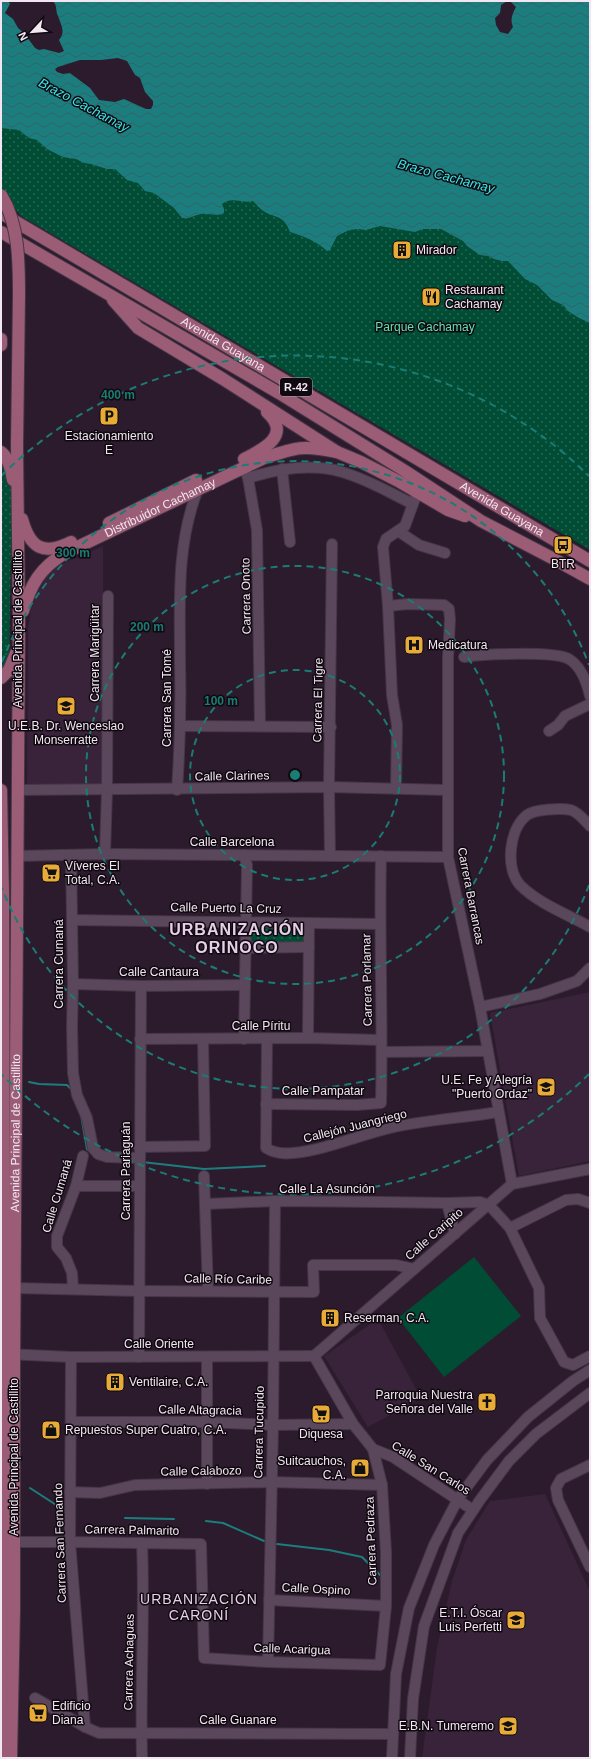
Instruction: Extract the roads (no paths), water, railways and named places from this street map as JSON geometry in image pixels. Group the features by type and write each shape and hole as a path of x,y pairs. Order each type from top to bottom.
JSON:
{"main road":[{"path":"1,195 8,208 14,229 19,272 17,446 18,508"},
{"name":"Avenida Guayana","path":"1,213 590,561"},
{"name":"Avenida Guayana","path":"1,232 279,393 405,471 481,521 554,558 590,579"},
{"name":"Distribuidor Cachamay","path":"110,295 122,312 138,328 223,379 258,403 338,452 400,482 415,499 481,521"},
{"path":"1,339 1,344"},
{"name":"Distribuidor Cachamay","path":"18,508 25,530 30,540 35,545 45,550 56,548 68,543 265,448 272,443 277,433 277,424 270,414 258,403"},
{"name":"Distribuidor Cachamay","path":"19,622 40,571 51,561 198,489 246,473 264,458 291,449 304,447 338,452"},
{"path":"1,452 5,454 9,463 18,508"},
{"name":"Avenida Principal de Castillito","path":"3,1758 1,1619 2,1369 9,1354 14,1288 6,1201 17,856 19,622 18,508"},
{"path":"1,678 9,670 14,659 19,622"},
{"name":"Avenida Principal de Castillito","path":"1,790 2,1025 14,1542 11,1758"}],"street":[{"path":"246,473 289,468 318,469 341,472 415,499 405,526 386,539 383,546 388,606 392,695 397,725 396,790"},
{"path":"282,469 290,542"},
{"name":"Carrera Onoto","path":"246,473 257,530 260,725"},
{"name":"Carrera San Tomé","path":"177,790 181,726 180,573 183,541 189,510 198,489"},
{"path":"398,531 418,545 445,553"},
{"name":"Carrera El Tigre","path":"330,856 329,787 331,727 332,544"},
{"name":"Carrera Marigüitar","path":"105,854 107,790 108,596"},
{"name":"Carrera Barrancas","path":"388,606 408,604 444,605 449,609 447,790 448,857 480,1007 512,1184"},
{"path":"464,657 479,654 523,654 557,656 569,659 581,671 590,696"},
{"path":"549,731 558,725 565,716 590,704"},
{"path":"181,726 260,725 331,727"},
{"name":"Calle Clarines","path":"17,790 177,790 329,787 396,790 447,790"},
{"path":"590,826 572,811 552,808 527,814 515,831 510,852 513,871 519,884 538,900 590,927"},
{"name":"Calle Barcelona","path":"17,856 71,856 105,854 448,857"},
{"name":"Carrera Cumaná","path":"71,856 73,1073 77,1095 87,1118 92,1143 98,1154 107,1157 139,1161"},
{"path":"244,856 246,865 244,1039"},
{"name":"Carrera Porlamar","path":"381,856 379,924 382,1052 381,1103"},
{"name":"Calle Puerto La Cruz","path":"72,920 246,921 379,924"},
{"path":"308,922 308,1038"},
{"path":"246,948 308,947"},
{"path":"480,1007 540,994 577,981 590,968"},
{"name":"Calle Cantaura","path":"73,984 141,986 245,985"},
{"name":"Carrera Pariaguán","path":"139,1358 141,986"},
{"name":"Calle Píritu","path":"140,1039 308,1038 381,1040"},
{"path":"139,1147 205,1146 203,1039"},
{"path":"266,1039 266,1104"},
{"path":"382,1052 488,1051"},
{"name":"Calle Pampatar","path":"266,1104 357,1105 381,1103"},
{"name":"Callejón Juangriego","path":"266,1104 266,1148 272,1152 290,1154 314,1150 347,1139 391,1128 498,1112"},
{"name":"Calle Cumaná","path":"74,1288 72,1273 66,1258 57,1248 57,1236 76,1186 83,1156"},
{"path":"512,1184 590,1169"},
{"path":"204,1176 208,1291"},
{"name":"Calle Caripito","path":"314,1356 490,1205 512,1184"},
{"path":"76,1186 139,1186"},
{"path":"510,1228 566,1200 578,1199 590,1203"},
{"name":"Calle La Asunción","path":"206,1204 275,1201 447,1204 480,1202 490,1205"},
{"name":"Carrera Tucupido","path":"268,1662 273,1425 275,1201"},
{"path":"447,1204 455,1234"},
{"path":"490,1205 510,1228 539,1288 540,1318 564,1362 573,1365 590,1356"},
{"name":"Calle Río Caribe","path":"14,1288 74,1288 139,1291 314,1292 313,1265 396,1265 414,1269"},
{"name":"Calle Oriente","path":"9,1354 139,1358 314,1356"},
{"path":"314,1356 353,1424"},
{"name":"Carrera San Fernando","path":"71,1357 70,1542 85,1727"},
{"path":"207,1357 207,1484"},
{"path":"392,1758 396,1674 409,1608 434,1546 458,1499 487,1460 528,1417 573,1381 590,1370"},
{"path":"410,1758 413,1699 424,1626 458,1533 509,1461 536,1434 590,1394"},
{"name":"Calle Altagracia","path":"71,1422 206,1422 273,1425 353,1424"},
{"name":"Carrera Pedraza","path":"353,1424 373,1449 382,1485 386,1552 386,1606 380,1665"},
{"name":"Calle San Carlos","path":"373,1449 393,1457 473,1510"},
{"path":"590,1465 561,1479 556,1488 558,1500 590,1567"},
{"name":"Calle Calabozo","path":"70,1492 100,1493 135,1485 271,1482 382,1485"},
{"name":"Carrera Palmarito","path":"14,1542 201,1544 204,1658"},
{"name":"Carrera Achaguas","path":"142,1543 144,1589 142,1758"},
{"name":"Calle Ospino","path":"269,1600 386,1606"},
{"name":"Calle Acarigua","path":"204,1658 268,1662 380,1665"},
{"name":"Calle Guanare","path":"35,1698 85,1727 99,1733 392,1734"}],"water":[{"name":"Brazo Cachamay","path":"1,1 8,1 10,4 5,13 13,19 18,28 24,33 35,48 59,53 64,51 59,40 63,31 53,1 507,1 501,5 500,13 495,18 496,25 500,32 508,34 513,27 512,17 516,7 510,1 590,1 590,323 568,311 563,305 552,300 537,285 525,279 508,261 502,261 480,255 467,246 463,241 441,229 423,229 415,232 380,226 366,230 349,230 337,236 330,250 327,251 323,247 305,237 290,232 281,219 266,213 253,201 246,202 233,200 222,204 224,213 215,215 201,214 188,218 182,218 174,208 154,193 145,191 138,183 127,180 115,169 107,169 84,163 76,159 63,157 47,149 37,140 29,138 19,130 1,128","holes":["118,58 127,61 135,75 140,78 145,92 153,101 151,109 146,109 124,99 115,102 99,100 90,88 70,73 63,74 57,72 55,69 80,60"]}],"waterway":[{"path":"29,1082 39,1084 67,1085 72,1090"},
{"path":"81,1115 87,1149 92,1154"},
{"path":"142,1162 204,1169 265,1166"},
{"path":"30,1488 67,1512"},
{"path":"125,1518 174,1519"},
{"path":"206,1521 223,1523 264,1541"},
{"path":"277,1544 329,1550 362,1557 380,1575"}],"place":[{"name":"Mirador","path":"402,250"},
{"name":"Restaurant Cachamay","path":"431,297"},
{"name":"Estacionamiento E","path":"109,416"},
{"name":"BTR","path":"563,545"},
{"name":"Medicatura","path":"414,645"},
{"name":"U.E.B. Dr. Wenceslao Monserratte","path":"66,706"},
{"name":"Víveres El Total, C.A.","path":"51,873"},
{"name":"U.E. Fe y Alegría \"Puerto Ordaz\"","path":"546,1087"},
{"name":"Reserman, C.A.","path":"330,1318"},
{"name":"Ventilaire, C.A.","path":"115,1382"},
{"name":"Parroquia Nuestra Señora del Valle","path":"487,1402"},
{"name":"Diquesa","path":"321,1414"},
{"name":"Repuestos Super Cuatro, C.A.","path":"51,1430"},
{"name":"Suitcauchos, C.A.","path":"360,1468"},
{"name":"E.T.I. Óscar Luis Perfetti","path":"516,1620"},
{"name":"Edificio Diana","path":"38,1713"},
{"name":"E.B.N. Tumeremo","path":"508,1726"}],"district":[{"name":"URBANIZACIÓN ORINOCO","path":"237,938"},
{"name":"URBANIZACIÓN CARONÍ","path":"199,1608"}],"park label":[{"name":"Parque Cachamay","path":"425,327"}]}
